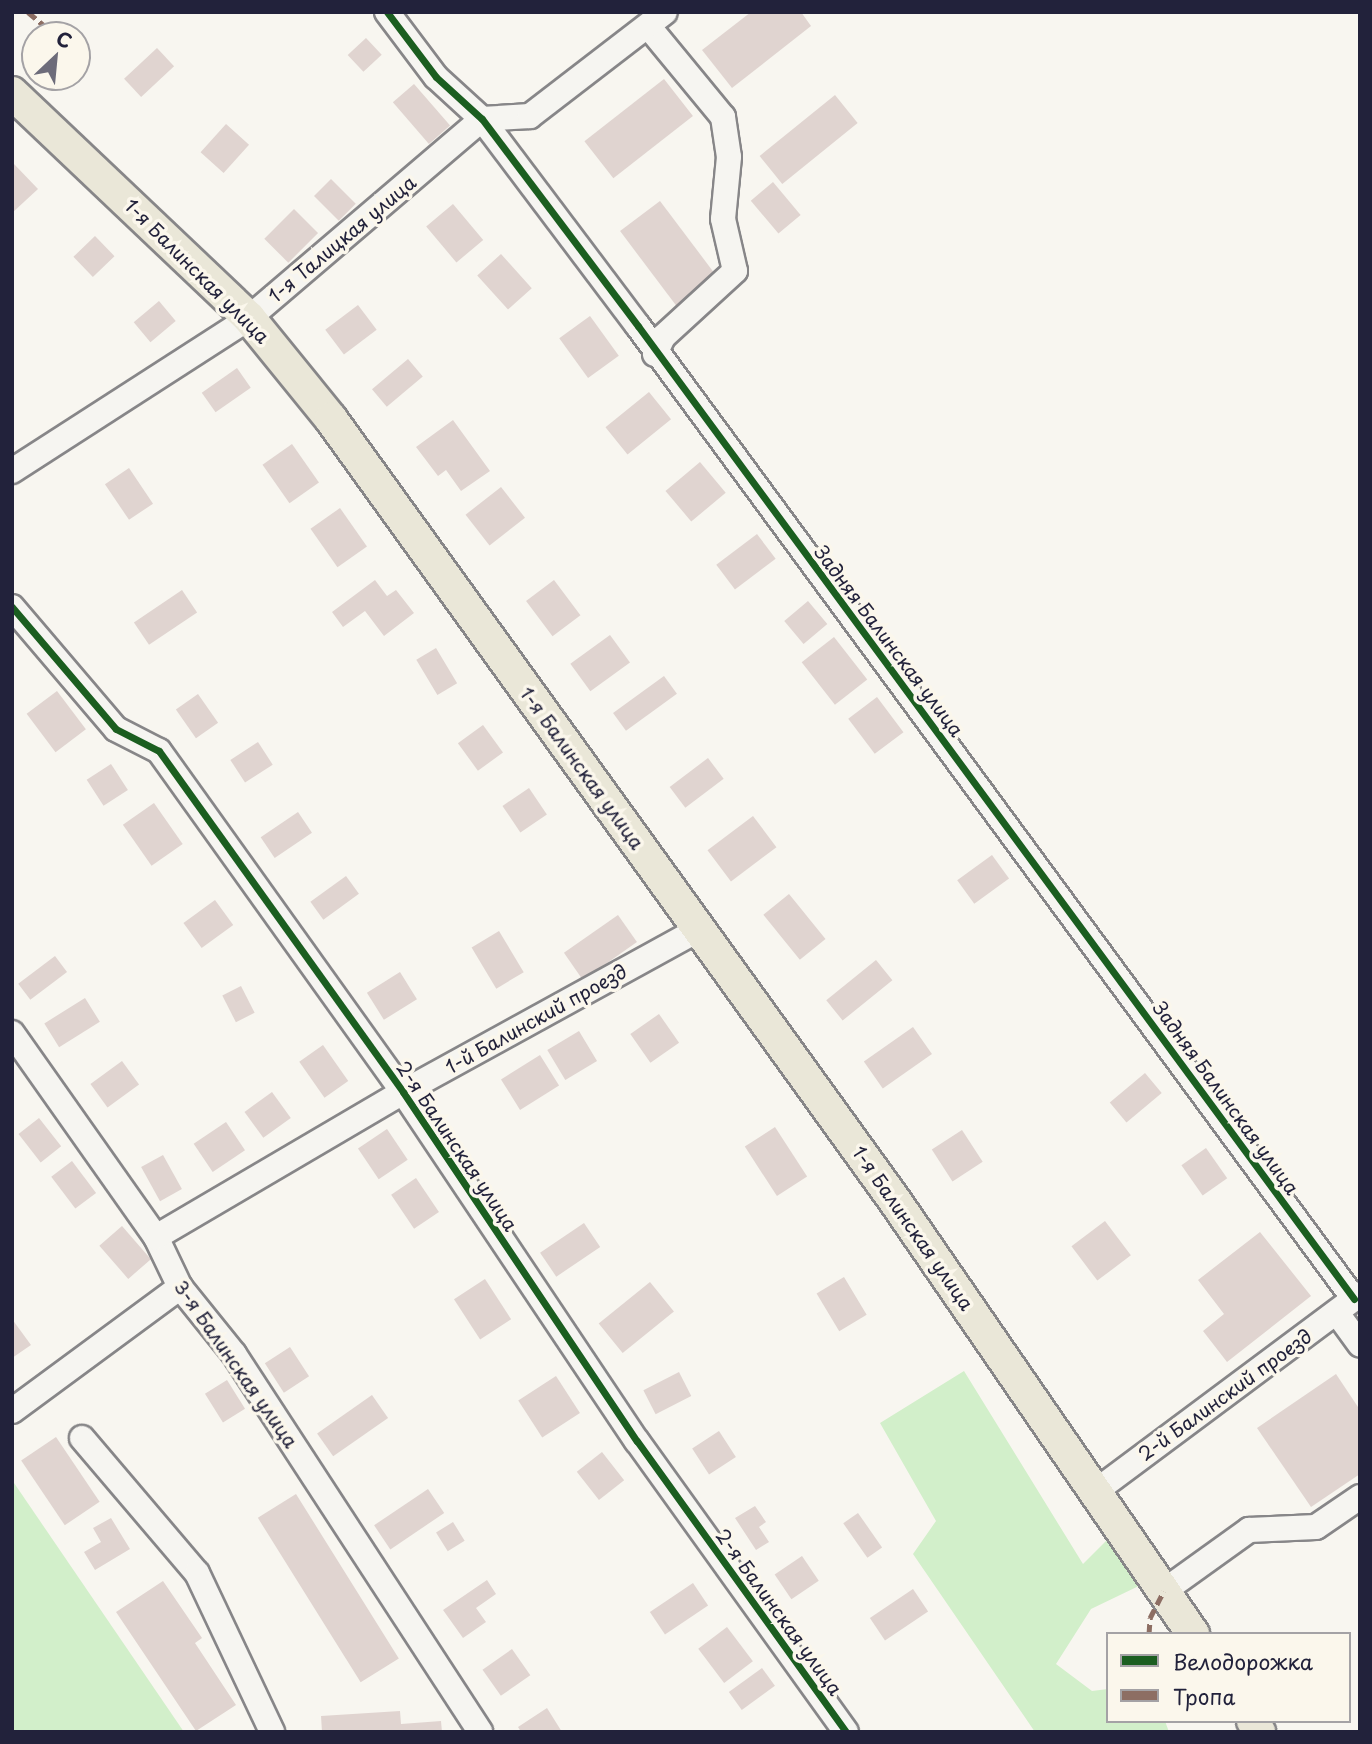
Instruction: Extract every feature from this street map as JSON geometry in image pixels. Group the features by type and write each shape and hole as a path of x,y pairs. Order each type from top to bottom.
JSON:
{"main road":[{"name":"1-я Балинская улица","path":"12,93 249,318 331,419 895,1201 1192,1632"}],"street":[{"name":"Задняя Балинская улица","path":"387,12 436,77 482,119 1350,1302 1360,1345"},
{"path":"482,119 530,116 657,19 723,117 729,157 723,219 735,271 663,337 655,354"},
{"name":"1-я Талицкая улица","path":"12,471 249,318 482,119"},
{"name":"2-я Балинская улица","path":"12,607 116,729 159,751 403,1092 638,1441 846,1732"},
{"name":"1-й Балинский проезд","path":"156,1237 403,1092 699,929"},
{"name":"3-я Балинская улица","path":"12,1033 156,1237 180,1287 234,1354 480,1732"},
{"path":"12,1411 180,1287"},
{"name":"2-й Балинский проезд","path":"1096,1491 1350,1302"},
{"path":"82,1438 197,1573 272,1732"},
{"path":"1164,1591 1249,1530 1316,1527 1360,1497"}],"green space":[{"path":"964,1371 1083,1564 1107,1540 1145,1583 1091,1609 1056,1664 1092,1691 1106,1689 1106,1723 1166,1723 1169,1732 1035,1732 913,1554 936,1521 880,1423"},
{"path":"12,1480 184,1732 12,1732"}],"building":[{"path":"751,12 801,12 811,26 732,88 702,50"},
{"path":"366,38 382,55 363,72 348,55"},
{"path":"157,48 174,66 141,97 124,79"},
{"path":"664,79 693,116 613,178 584,141"},
{"path":"414,84 450,126 429,144 393,102"},
{"path":"835,95 858,123 782,184 760,156"},
{"path":"226,124 249,145 224,173 201,152"},
{"path":"14,164 38,189 12,213 12,166"},
{"path":"331,179 356,204 339,221 314,196"},
{"path":"773,182 801,215 778,234 751,201"},
{"path":"660,201 718,278 678,308 620,231"},
{"path":"453,204 483,240 456,263 426,226"},
{"path":"294,209 318,233 288,263 264,239"},
{"path":"95,236 114,256 93,277 73,257"},
{"path":"501,254 532,288 508,310 477,275"},
{"path":"159,301 176,321 150,342 134,322"},
{"path":"358,305 377,330 344,354 325,330"},
{"path":"590,316 619,356 588,378 559,338"},
{"path":"408,359 423,377 387,407 372,389"},
{"path":"237,368 251,388 216,412 202,393"},
{"path":"649,392 671,419 628,454 605,427"},
{"path":"453,420 490,471 461,491 446,470 438,476 416,447"},
{"path":"292,444 319,483 289,503 263,465"},
{"path":"700,462 726,493 691,522 666,491"},
{"path":"129,468 153,504 129,520 105,484"},
{"path":"501,487 525,518 490,545 466,515"},
{"path":"340,508 367,547 337,567 311,529"},
{"path":"757,534 776,559 735,589 716,565"},
{"path":"375,580 387,596 396,590 414,613 384,636 365,611 343,627 332,612"},
{"path":"554,580 580,615 553,636 526,601"},
{"path":"182,590 197,612 149,645 134,622"},
{"path":"808,601 827,624 804,644 784,621"},
{"path":"610,635 630,663 590,691 570,664"},
{"path":"834,637 867,680 835,705 802,662"},
{"path":"436,648 457,683 437,695 416,660"},
{"path":"664,676 677,694 626,731 613,713"},
{"path":"57,691 86,729 56,752 27,714"},
{"path":"198,694 218,723 196,738 176,709"},
{"path":"877,697 903,732 875,754 848,719"},
{"path":"483,725 503,753 478,771 458,743"},
{"path":"258,742 273,765 245,783 230,760"},
{"path":"708,758 724,779 685,808 670,787"},
{"path":"111,764 128,790 104,806 87,780"},
{"path":"529,788 547,815 520,832 502,806"},
{"path":"154,803 183,844 152,866 123,825"},
{"path":"298,812 312,833 275,858 261,837"},
{"path":"753,816 776,847 731,881 707,850"},
{"path":"992,855 1009,878 974,904 957,880"},
{"path":"346,876 359,894 323,920 310,902"},
{"path":"789,894 826,939 800,960 763,915"},
{"path":"215,900 233,925 202,948 183,923"},
{"path":"618,915 637,942 583,980 564,953"},
{"path":"499,931 524,972 496,989 472,947"},
{"path":"55,956 67,972 30,1000 18,984"},
{"path":"876,960 892,980 843,1020 826,1000"},
{"path":"400,972 417,999 384,1020 367,993"},
{"path":"241,986 255,1013 236,1022 222,996"},
{"path":"85,998 100,1022 59,1047 44,1023"},
{"path":"659,1014 679,1043 650,1063 630,1034"},
{"path":"913,1027 932,1054 883,1088 864,1061"},
{"path":"579,1031 597,1061 565,1080 547,1050"},
{"path":"323,1045 348,1081 324,1098 299,1062"},
{"path":"540,1055 559,1086 520,1110 501,1079"},
{"path":"122,1061 139,1084 107,1107 90,1084"},
{"path":"1145,1073 1162,1093 1126,1122 1110,1103"},
{"path":"272,1092 291,1118 263,1138 244,1112"},
{"path":"39,1118 61,1146 41,1162 19,1134"},
{"path":"226,1122 245,1150 213,1172 194,1144"},
{"path":"775,1127 807,1176 777,1196 745,1147"},
{"path":"387,1129 408,1160 379,1179 358,1149"},
{"path":"962,1130 983,1162 953,1181 932,1150"},
{"path":"1206,1148 1227,1178 1203,1196 1181,1165"},
{"path":"163,1155 182,1189 160,1201 141,1167"},
{"path":"72,1161 96,1193 75,1209 51,1177"},
{"path":"416,1178 439,1212 414,1229 391,1195"},
{"path":"1105,1221 1131,1255 1097,1281 1071,1246"},
{"path":"584,1223 600,1247 556,1277 540,1253"},
{"path":"122,1226 151,1259 128,1279 99,1246"},
{"path":"1260,1232 1311,1296 1227,1362 1203,1331 1224,1314 1198,1280"},
{"path":"844,1277 867,1315 839,1331 817,1293"},
{"path":"485,1279 511,1319 480,1339 454,1299"},
{"path":"650,1282 674,1312 623,1353 599,1324"},
{"path":"12,1319 31,1345 12,1358"},
{"path":"290,1347 309,1376 284,1393 265,1363"},
{"path":"679,1372 691,1396 656,1414 643,1390"},
{"path":"1336,1374 1360,1410 1360,1474 1311,1507 1257,1428"},
{"path":"556,1376 580,1413 542,1437 518,1401"},
{"path":"227,1380 245,1409 223,1423 205,1394"},
{"path":"372,1395 388,1418 333,1456 317,1433"},
{"path":"719,1431 736,1457 709,1474 692,1448"},
{"path":"56,1437 100,1502 65,1525 21,1460"},
{"path":"602,1452 624,1480 599,1500 577,1472"},
{"path":"428,1489 444,1513 390,1549 374,1525"},
{"path":"296,1494 399,1659 361,1682 258,1518"},
{"path":"755,1506 766,1522 759,1527 769,1542 756,1550 735,1518"},
{"path":"858,1513 882,1547 867,1558 843,1523"},
{"path":"111,1518 130,1549 95,1570 84,1552 101,1542 93,1528"},
{"path":"453,1522 465,1541 448,1551 436,1533"},
{"path":"802,1556 819,1581 791,1599 775,1574"},
{"path":"487,1580 496,1594 476,1608 486,1622 463,1638 443,1610"},
{"path":"163,1581 202,1638 195,1643 236,1705 196,1731 116,1612"},
{"path":"693,1583 708,1605 665,1634 650,1612"},
{"path":"913,1589 928,1611 885,1640 870,1618"},
{"path":"727,1627 753,1661 724,1683 698,1649"},
{"path":"512,1649 530,1675 501,1696 483,1670"},
{"path":"762,1668 775,1686 742,1710 729,1692"},
{"path":"547,1708 562,1732 521,1732 518,1727"},
{"path":"400,1711 401,1724 441,1721 442,1732 322,1732 321,1716"}],"marked path":[{"path":"28,12 39,21"},
{"path":"1149,1632 1150,1618 1164,1591"}],"cycle path":[{"path":"387,12 436,77 482,119 638,326 1354,1299"},
{"path":"12,607 116,729 159,751 403,1092 637,1441 846,1732"}]}
